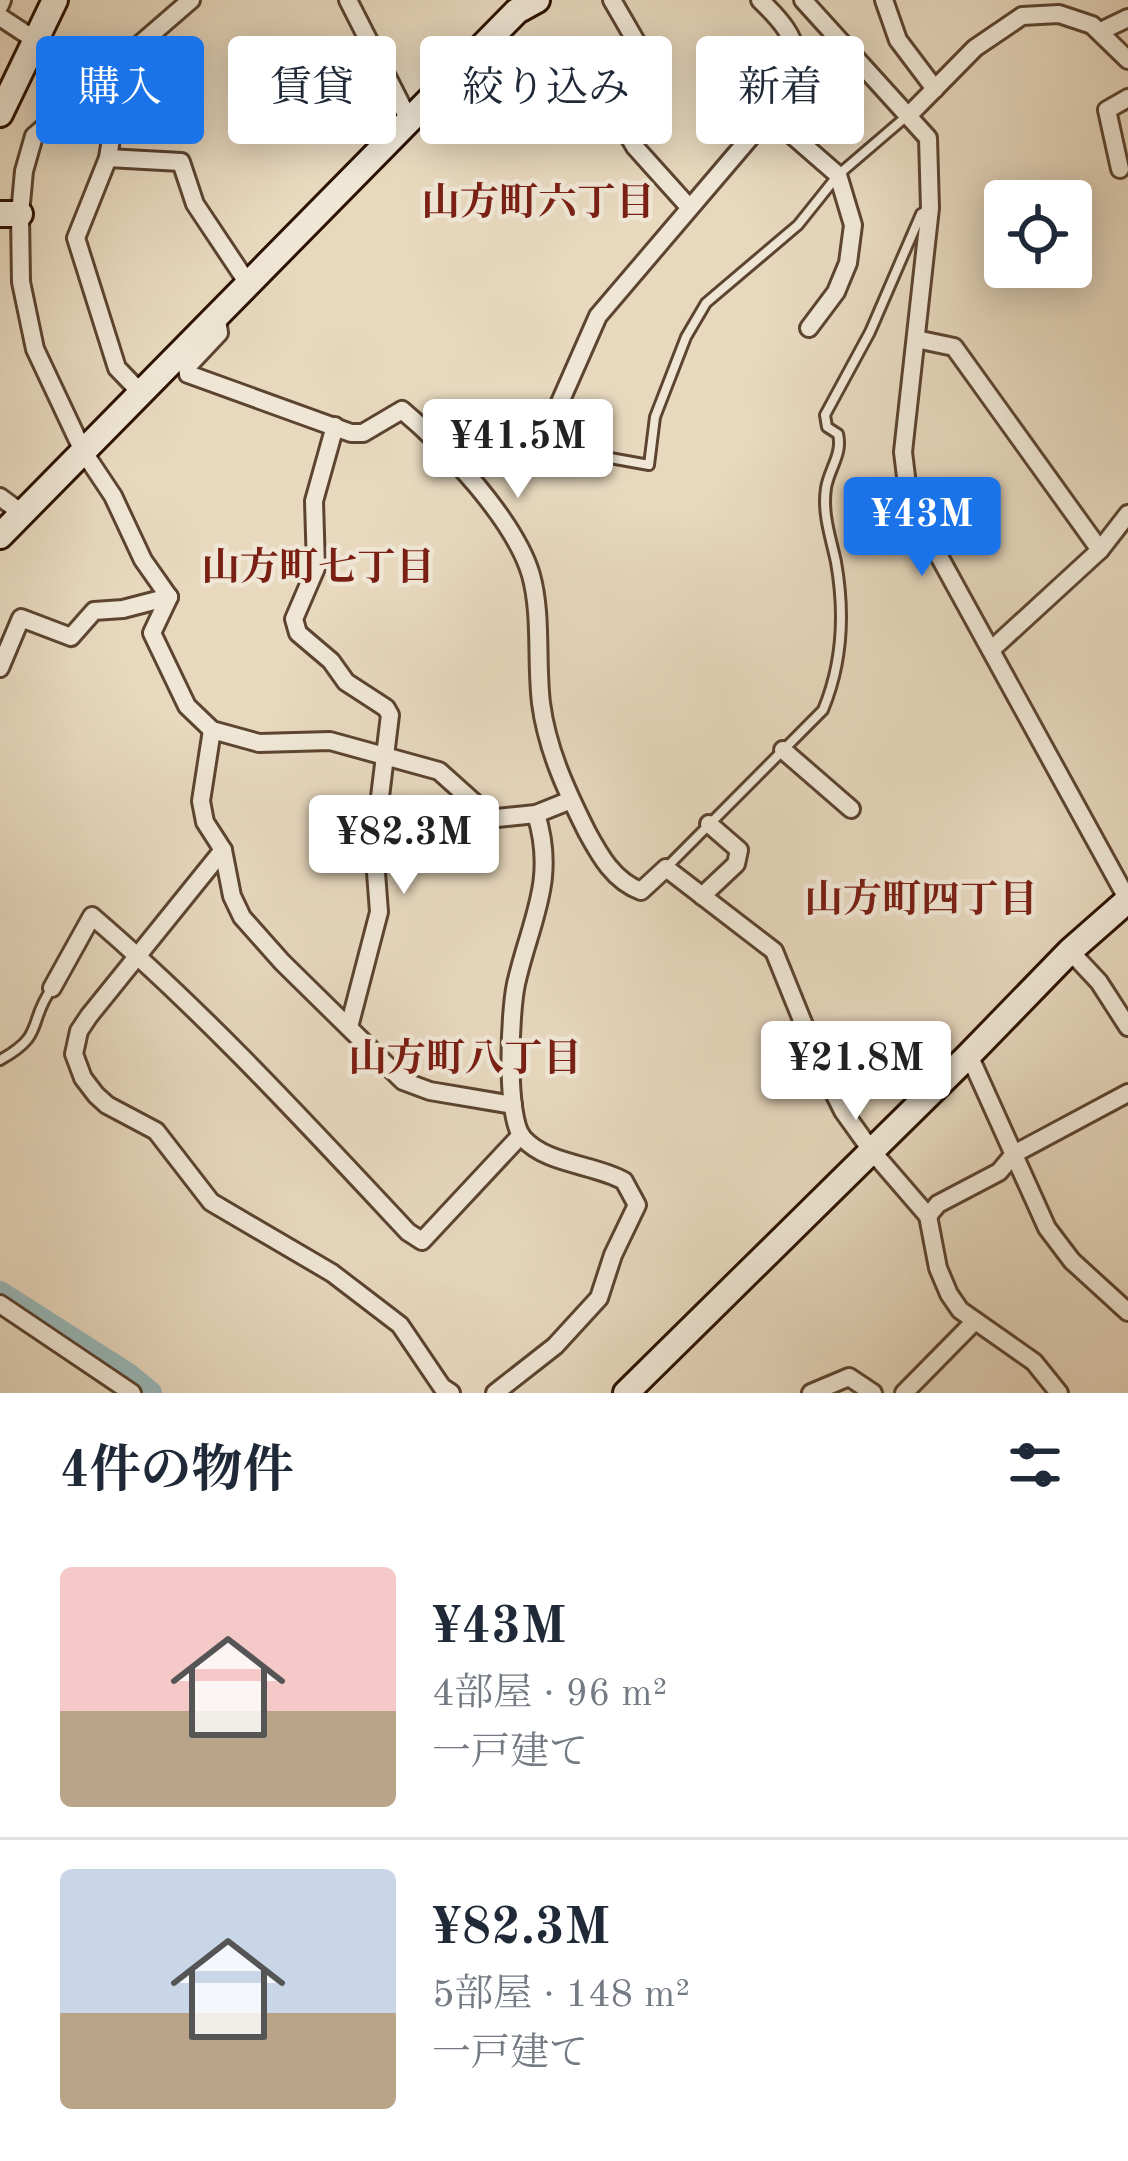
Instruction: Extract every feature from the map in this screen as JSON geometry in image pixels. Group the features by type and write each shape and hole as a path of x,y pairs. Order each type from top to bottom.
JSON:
{"street":[{"path":"0,114 55,0"},
{"path":"147,36 191,0"},
{"path":"349,0 409,121"},
{"path":"612,0 644,57 598,84 635,147 688,206"},
{"path":"760,0 791,36"},
{"path":"884,0 898,40 935,89"},
{"path":"0,536 521,4"},
{"path":"626,1393 1070,950 1128,900 923,527 906,479 903,452 930,208 928,138 806,4 788,27"},
{"path":"910,113 975,48 1022,16 1059,14 1101,31 1128,60"},
{"path":"0,17 35,38"},
{"path":"1101,31 1128,18"},
{"path":"1120,169 1108,110 1128,98"},
{"path":"36,139 29,146 10,214 35,349 83,451 113,496 143,560 169,597"},
{"path":"111,144 76,238 117,368 143,395"},
{"path":"451,453 549,448 557,409 598,316 744,144"},
{"path":"803,144 838,175 853,225 848,262 836,292 808,328"},
{"path":"109,158 181,162 195,204 249,285"},
{"path":"217,319 219,333 187,367 188,374 363,434 402,410 451,453 528,567 543,711 556,763 603,862 641,891 666,868 774,951 820,1067 843,1111 928,1216 944,1281 960,1310 1034,1362 1059,1393"},
{"path":"916,339 954,347 1100,550"},
{"path":"335,426 314,501 316,568 294,619 298,633 331,661 346,682 386,708 389,715 374,846 379,912 349,1027"},
{"path":"0,497 22,514"},
{"path":"991,650 1100,550 1128,514"},
{"path":"0,668 20,618 71,637 94,611 169,597"},
{"path":"169,597 152,633 187,706 212,730 259,743 330,741 439,771 497,818 536,814 571,800"},
{"path":"212,730 201,801 206,822 224,850 238,910 281,962 403,1081 430,1091 513,1105"},
{"path":"783,750 850,809"},
{"path":"496,1393 555,1346 598,1298 637,1205 629,1186 616,1176 548,1154 520,1135 513,1105 515,992 545,870 536,814"},
{"path":"702,896 736,864 739,850 709,824"},
{"path":"224,850 79,1030 74,1054 87,1085 107,1105 155,1131 211,1202 332,1273 400,1325 451,1393"},
{"path":"52,988 92,916 138,955 278,1093 408,1232 422,1240 520,1135"},
{"path":"1070,950 1100,982 1128,1027"},
{"path":"969,1055 1047,1228 1072,1261 1128,1312"},
{"path":"928,1216 938,1204 999,1172 1014,1154 1128,1093"},
{"path":"0,1304 132,1393"},
{"path":"904,1393 975,1321"},
{"path":"811,1393 854,1377 873,1393"}],"lane":[{"path":"549,448 649,465 655,416 686,338 706,303 798,225 838,175 910,113"},
{"path":"666,868 823,710 836,678 841,612 834,554 827,536 826,488 841,445 838,434 826,428 825,415 870,332 920,214 930,208"},
{"path":"0,1060 21,1048 38,1028 39,1006 52,988"}],"waterway":[{"path":"0,1293 150,1393"}],"district":[{"name":"山方町六丁目","path":"538,201"},
{"name":"山方町七丁目","path":"318,566"},
{"name":"山方町四丁目","path":"921,898"},
{"name":"山方町八丁目","path":"465,1057"}]}
